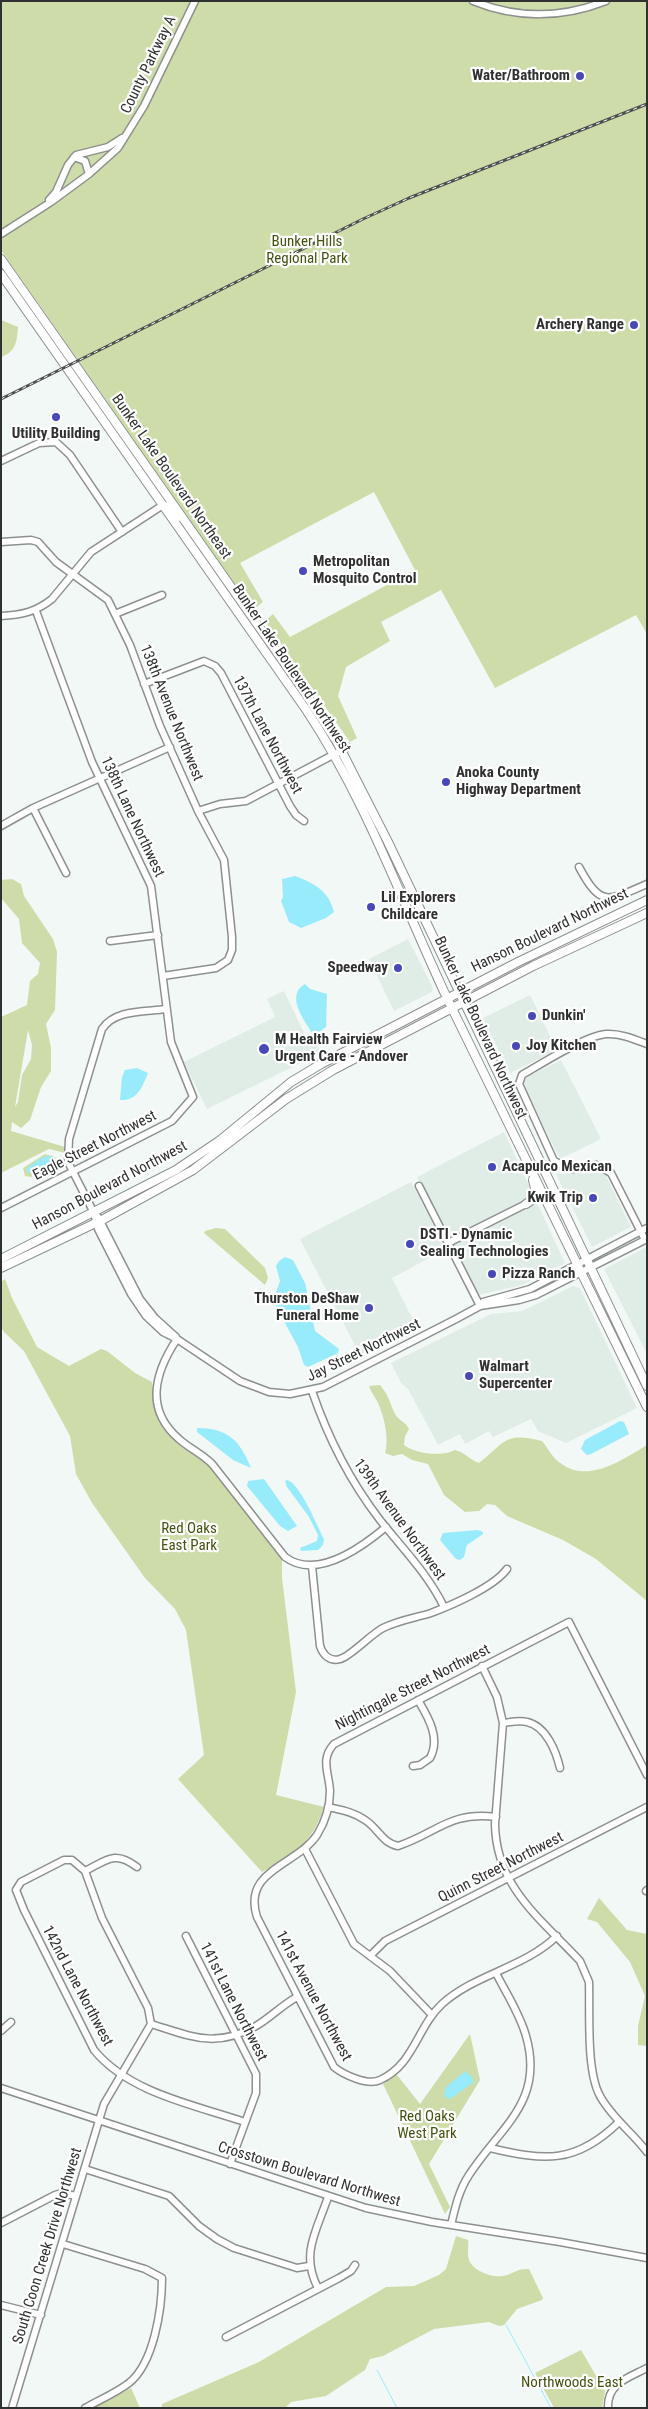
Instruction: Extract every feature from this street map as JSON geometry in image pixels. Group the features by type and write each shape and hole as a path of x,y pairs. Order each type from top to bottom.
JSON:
{"main road":[{"name":"Bunker Lake Boulevard Northeast","path":"1,259 345,749 348,762"},
{"name":"Bunker Lake Boulevard Northwest","path":"1,274 306,711 334,754 422,939 447,998 647,1407"},
{"name":"Bunker Lake Boulevard Northwest","path":"348,762 404,874 464,1004 647,1386"},
{"name":"Hanson Boulevard Northwest","path":"1,1259 94,1213 193,1159 306,1072 579,931 647,900"},
{"name":"Hanson Boulevard Northwest","path":"1,1268 98,1224 193,1170 301,1088 464,1004 533,966 647,913"},
{"path":"521,1148 536,1188 534,1197 526,1204"}],"street":[{"name":"County Parkway A","path":"1,234 89,174 109,157 144,106 195,1"},
{"path":"473,1 500,10 544,15 576,11 606,1"},
{"path":"74,157 83,152 108,147 123,138"},
{"name":"County Parkway A","path":"44,206 56,192 74,157"},
{"path":"74,157 85,161 89,174"},
{"path":"1,461 39,443 56,442 70,455 122,532"},
{"path":"1,616 22,614 36,610 52,600 91,552 162,505 169,506 214,562"},
{"name":"138th Avenue Northwest","path":"1,542 31,540 38,542 56,562 108,600 130,645 144,684 198,812 224,860 232,943 232,950 228,960 216,968 163,976"},
{"path":"115,614 162,596"},
{"name":"138th Lane Northwest","path":"36,610 99,778 151,886 172,1049 193,1097"},
{"name":"137th Lane Northwest","path":"144,684 204,661 221,673 278,784 296,815 304,820"},
{"path":"1,826 33,808 170,747"},
{"path":"198,812 220,804 246,801 345,749"},
{"path":"33,808 66,873"},
{"path":"579,866 594,893 604,898 622,896 647,884"},
{"path":"110,941 158,935"},
{"path":"94,1213 73,1171 67,1153 69,1139 98,1042 106,1023 117,1016 166,1009"},
{"path":"646,1240 612,1173 606,1168 597,1165 572,1169 554,1161 519,1084 522,1075 545,1061 605,1034 618,1035 647,1044"},
{"name":"Eagle Street Northwest","path":"1,1208 172,1121 193,1097"},
{"path":"419,1186 480,1306"},
{"path":"448,1243 526,1204"},
{"name":"Jay Street Northwest","path":"94,1213 98,1224 140,1299 155,1318 177,1339 232,1376 258,1389 290,1394 312,1391 480,1306 528,1298 646,1240"},
{"name":"Jay Street Northwest","path":"480,1306 483,1302 530,1289 647,1228"},
{"path":"177,1339 164,1359 157,1376 156,1396 162,1418 176,1437 208,1460 280,1553 290,1561 300,1565 312,1566 323,1564 364,1543 386,1527"},
{"name":"139th Avenue Northwest","path":"312,1391 344,1468 386,1527 423,1573 444,1607"},
{"path":"312,1566 320,1646 329,1658 334,1660 344,1658 371,1635 392,1623 444,1607 497,1580 507,1569"},
{"name":"Nightingale Street Northwest","path":"254,1903 258,1885 266,1875 305,1849 321,1828 328,1807 330,1789 326,1764 329,1749 339,1740 569,1622 647,1775"},
{"path":"482,1666 497,1697 503,1723 495,1840 500,1862 514,1891 580,1961 586,1971 589,1982 594,2079 600,2095 619,2122 637,2138 647,2152"},
{"path":"413,1766 420,1765 430,1758 434,1744 433,1730 418,1700"},
{"path":"503,1723 528,1722 540,1728 550,1742 560,1768"},
{"name":"Quinn Street Northwest","path":"370,1956 385,1941 647,1806"},
{"path":"328,1807 354,1814 367,1821 387,1843 398,1846 461,1817 476,1814 496,1816"},
{"path":"305,1849 354,1944 390,1971 431,2014 450,1996 531,1956 556,1936"},
{"path":"137,1867 128,1860 112,1857 85,1871 102,1918 148,2008 151,2024 200,2040 214,2040 256,2026 297,1997"},
{"name":"142nd Lane Northwest","path":"85,1871 72,1860 64,1860 21,1882 16,1890 20,1903 94,2050 105,2062 153,2092 245,2122"},
{"name":"141st Avenue Northwest","path":"254,1903 257,1917 297,1997 334,2067 341,2073 369,2082 380,2080 395,2072 414,2048 431,2014"},
{"name":"141st Lane Northwest","path":"186,1936 256,2074 256,2092 230,2164"},
{"path":"451,2225 461,2188 469,2174 515,2117 528,2082 530,2054 522,2027 496,1973"},
{"path":"1,2031 12,2022"},
{"name":"South Coon Creek Drive Northwest","path":"12,2408 106,2100 151,2024"},
{"name":"Crosstown Boulevard Northwest","path":"2,2091 99,2120 328,2196 399,2216 647,2258"},
{"path":"490,2148 543,2158 560,2157 591,2145 619,2122"},
{"path":"85,2169 169,2196 199,2226 234,2248 297,2268 309,2266"},
{"path":"1,2223 55,2195 62,2193 76,2196"},
{"path":"318,2288 309,2266 311,2244 328,2196"},
{"path":"63,2244 145,2269 162,2278 158,2316 147,2361 129,2384 85,2408"},
{"path":"226,2337 351,2271 355,2265"},
{"path":"1,2305 41,2315"},
{"path":"608,2408 610,2392 618,2383 647,2368"}],"shaded area":[{"path":"408,939 433,988 432,992 394,1011 369,959"},
{"name":"M Health Fairview Urgent Care - Andover","path":"284,991 310,1045 316,1043 321,1053 207,1109 184,1062 275,1017 267,999"},
{"path":"530,995 557,1050 510,1073 483,1018"},
{"path":"561,1060 601,1139 560,1159 525,1089 524,1082 527,1077"},
{"path":"504,1132 565,1263 522,1285 478,1295 417,1177"},
{"path":"600,1172 606,1176 631,1227 592,1247 556,1174"},
{"path":"411,1182 446,1249 392,1278 416,1326 360,1355 300,1239"},
{"path":"647,1247 647,1354 604,1269"},
{"path":"573,1286 580,1288 637,1408 566,1443 538,1431 531,1419 493,1437 489,1431 465,1444 460,1434 438,1445 408,1389 401,1383 391,1363 491,1314 522,1311"}],"green space":[{"name":"Bunker Hills Regional Park","path":"1,1 647,1 647,634 636,615 495,688 441,590 381,622 390,641 346,667 338,696 357,738 350,742 265,621 273,614 290,637 415,570 374,492 240,563 263,602 253,610 1,250"},
{"path":"1,320 18,327 13,349 1,357"},
{"path":"12,879 21,884 24,896 53,939 57,952 55,1010 46,1024 51,1048 51,1071 41,1087 30,1120 21,1128 12,1122 11,1131 65,1147 65,1153 49,1149 1,1173 1,1017 27,1005 30,981 38,974 40,963 22,943 19,919 1,898 1,880","holes":["28,1030 32,1045 31,1059 22,1075 18,1102 15,1107"]},
{"path":"45,1154 55,1157 57,1164 31,1177 25,1176 23,1168"},
{"path":"216,1228 225,1229 265,1268 268,1278 265,1285 204,1233"},
{"name":"Red Oaks East Park","path":"5,1279 12,1298 37,1347 69,1366 101,1349 107,1351 135,1373 152,1382 155,1409 166,1430 181,1445 209,1464 282,1559 282,1578 296,1692 276,1795 324,1807 308,1839 293,1853 262,1872 178,1779 204,1755 186,1630 175,1609 145,1578 92,1503 76,1474 70,1436 24,1351 1,1327 1,1282"},
{"path":"380,1385 388,1396 395,1414 409,1429 405,1436 404,1445 415,1451 436,1454 455,1450 479,1463 507,1440 530,1438 542,1441 559,1462 570,1468 581,1471 593,1471 616,1463 647,1445 647,1601 596,1559 563,1540 507,1516 495,1505 487,1504 479,1511 465,1512 444,1495 428,1464 412,1460 402,1454 393,1456 385,1453 386,1430 379,1405 369,1386"},
{"path":"599,1898 627,1930 647,1934 647,2046 638,2045 638,2026 645,1996 630,1962 597,1922 587,1919"},
{"name":"Red Oaks West Park","path":"470,2034 480,2080 429,2164 450,2207 445,2214 383,2084 397,2075 420,2104"},
{"path":"456,2236 468,2240 469,2260 474,2267 483,2273 503,2276 522,2269 529,2269 543,2298 542,2300 517,2309 504,2325 499,2326 489,2322 434,2329 383,2356 370,2359 365,2370 326,2396 291,2402 285,2408 162,2408 162,2404 259,2362 386,2287 414,2286 439,2275 446,2269"},
{"name":"Northwoods East","path":"581,2350 605,2391 602,2408 554,2408 535,2373"},
{"path":"131,2388 140,2408 93,2408"}],"water":[{"path":"295,876 320,889 328,898 334,912 326,918 301,928 289,922 281,901 283,897 282,879"},
{"path":"305,984 310,989 327,994 326,1027 316,1034 312,1033 296,1001 299,989"},
{"path":"137,1068 148,1073 141,1088 135,1096 126,1100 120,1100 122,1077 125,1070"},
{"path":"43,1157 53,1157 53,1161 29,1173 26,1171 28,1167"},
{"path":"285,1257 293,1260 305,1283 315,1331 339,1349 338,1353 308,1367 304,1365 298,1347 273,1301 280,1281 276,1266"},
{"path":"620,1421 624,1422 629,1434 591,1454 587,1455 581,1449 585,1440"},
{"path":"197,1428 217,1430 231,1438 242,1450 251,1468 233,1460 197,1432"},
{"path":"264,1479 297,1526 288,1531 280,1526 247,1486 248,1481"},
{"path":"287,1480 292,1483 303,1497 324,1539 323,1545 318,1550 301,1551 300,1548 317,1541 318,1535 309,1517 287,1487 285,1481"},
{"path":"478,1530 483,1532 483,1534 467,1545 464,1557 460,1560 456,1559 440,1540 443,1533"},
{"path":"465,2071 472,2077 474,2082 450,2099 444,2096 445,2088"}],"waterway":[{"path":"506,2325 551,2408"},
{"path":"377,2370 397,2408"}],"railway":[{"path":"1,399 363,219 409,198 647,104"}],"place":[{"name":"Water/Bathroom","path":"580,76"},
{"name":"Archery Range","path":"634,325"},
{"name":"Utility Building","path":"56,417"},
{"name":"Metropolitan Mosquito Control","path":"303,571"},
{"name":"Anoka County Highway Department","path":"446,782"},
{"name":"Lil Explorers Childcare","path":"371,907"},
{"name":"Speedway","path":"398,968"},
{"name":"Dunkin'","path":"532,1016"},
{"name":"Joy Kitchen","path":"516,1046"},
{"name":"M Health Fairview Urgent Care - Andover","path":"264,1049"},
{"name":"Acapulco Mexican","path":"492,1167"},
{"name":"Kwik Trip","path":"593,1198"},
{"name":"DSTI - Dynamic Sealing Technologies","path":"410,1244"},
{"name":"Pizza Ranch","path":"492,1274"},
{"name":"Thurston DeShaw Funeral Home","path":"369,1308"},
{"name":"Walmart Supercenter","path":"469,1376"}]}
